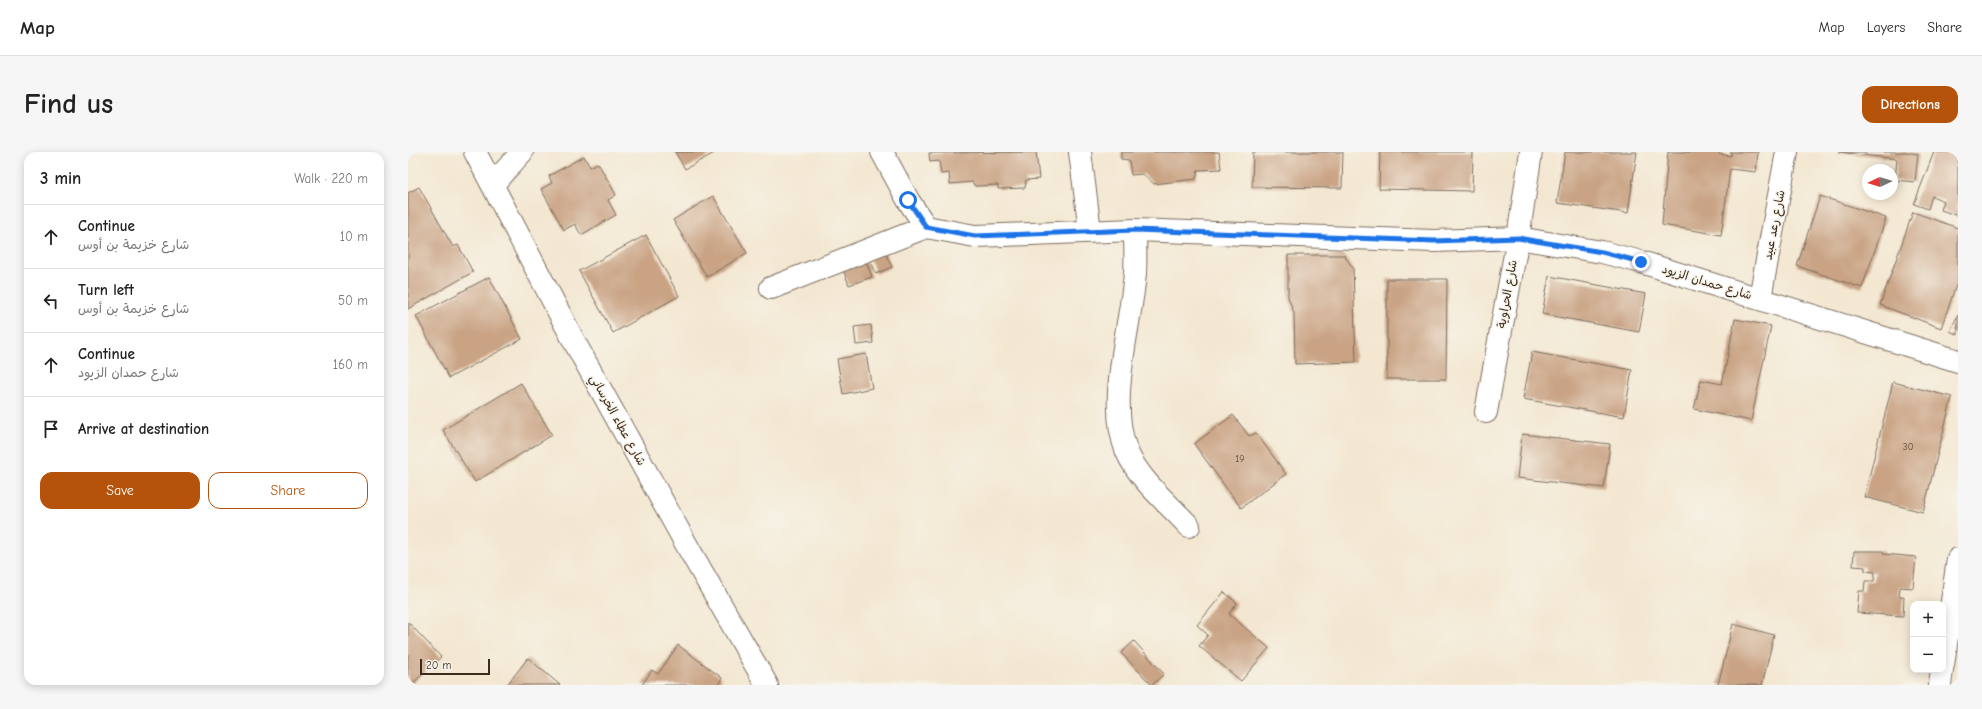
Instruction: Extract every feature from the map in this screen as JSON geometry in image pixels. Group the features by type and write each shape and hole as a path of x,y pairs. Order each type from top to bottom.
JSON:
{"street":[{"name":"شارع عطاء الخرساني","path":"475,152 575,343 690,551 767,685"},
{"path":"493,184 522,152"},
{"path":"771,288 926,227 908,200 882,152"},
{"path":"1080,152 1090,231"},
{"name":"شارع الحراوية","path":"1486,412 1518,238 1531,152"},
{"name":"شارع رعد عبيد","path":"1760,298 1788,152"},
{"name":"شارع حمدان الزيود","path":"926,227 975,236 1135,230 1434,241 1518,238 1602,252 1760,298 1958,361"},
{"path":"1135,230 1135,273 1118,401 1119,428 1128,452 1141,475 1189,526"},
{"path":"1946,644 1958,559"},
{"path":"1940,685 1942,673"}],"building":[{"path":"675,152 716,152 685,169"},
{"path":"1036,152 1039,179 1026,180 1025,188 998,189 998,185 975,186 972,182 950,184 949,173 941,174 939,161 930,162 929,153"},
{"path":"1121,152 1219,152 1221,169 1198,170 1196,179 1154,184 1143,174 1131,175 1129,160 1121,159"},
{"path":"1253,152 1343,152 1342,188 1252,187"},
{"path":"1380,152 1473,152 1472,191 1379,189"},
{"path":"1565,152 1637,152 1628,213 1557,203"},
{"path":"1668,152 1719,152 1719,154 1731,156 1731,152 1758,152 1756,172 1730,169 1721,235 1662,225"},
{"path":"1838,152 1906,152 1918,154 1915,182 1898,180 1897,159"},
{"path":"1934,152 1958,152 1958,216 1941,210 1944,201 1932,196 1928,209 1914,204"},
{"path":"584,156 590,167 598,163 616,195 608,200 616,215 581,235 575,224 564,230 541,189 552,183 549,176"},
{"path":"419,187 453,247 458,245 473,272 408,309 408,193"},
{"path":"713,196 747,253 707,277 673,220"},
{"path":"1820,196 1886,218 1862,288 1797,266"},
{"path":"1913,212 1958,228 1958,280 1941,328 1880,305"},
{"path":"646,235 679,296 613,333 579,271"},
{"path":"885,252 892,267 876,274 870,259"},
{"path":"1288,255 1344,255 1353,268 1356,362 1295,364 1294,313 1288,297"},
{"path":"866,261 872,277 849,285 843,269"},
{"path":"1549,276 1646,294 1639,332 1542,314"},
{"path":"489,277 522,339 449,378 416,316"},
{"path":"1387,279 1447,279 1446,379 1387,379"},
{"path":"1958,315 1958,335 1950,331"},
{"path":"1735,319 1771,326 1751,421 1694,409 1701,380 1722,384"},
{"path":"871,325 873,343 856,345 854,327"},
{"path":"1532,352 1632,370 1624,417 1523,399"},
{"path":"866,354 872,388 843,394 837,359"},
{"path":"1893,382 1952,397 1923,512 1864,497"},
{"path":"521,383 552,435 475,482 443,430"},
{"path":"1233,415 1249,436 1256,433 1286,474 1241,508 1194,444"},
{"path":"1522,434 1610,444 1604,488 1517,478"},
{"path":"1854,551 1883,551 1884,554 1916,557 1913,588 1900,587 1899,597 1904,597 1903,616 1857,613 1859,591 1864,591 1865,581 1874,581 1875,572 1865,571 1865,567 1853,566"},
{"path":"1224,592 1237,603 1229,614 1269,648 1241,681 1199,646 1208,635 1197,625"},
{"path":"408,622 441,657 411,685 408,685"},
{"path":"1733,624 1774,635 1762,685 1718,685"},
{"path":"1134,641 1164,674 1152,685 1121,653"},
{"path":"678,645 722,678 718,685 642,685 652,670 658,674"},
{"path":"528,658 560,685 507,685"}],"route":[{"path":"908,200 926,227 975,236 1135,230 1434,241 1518,238 1551,242 1602,252 1641,262"}]}
